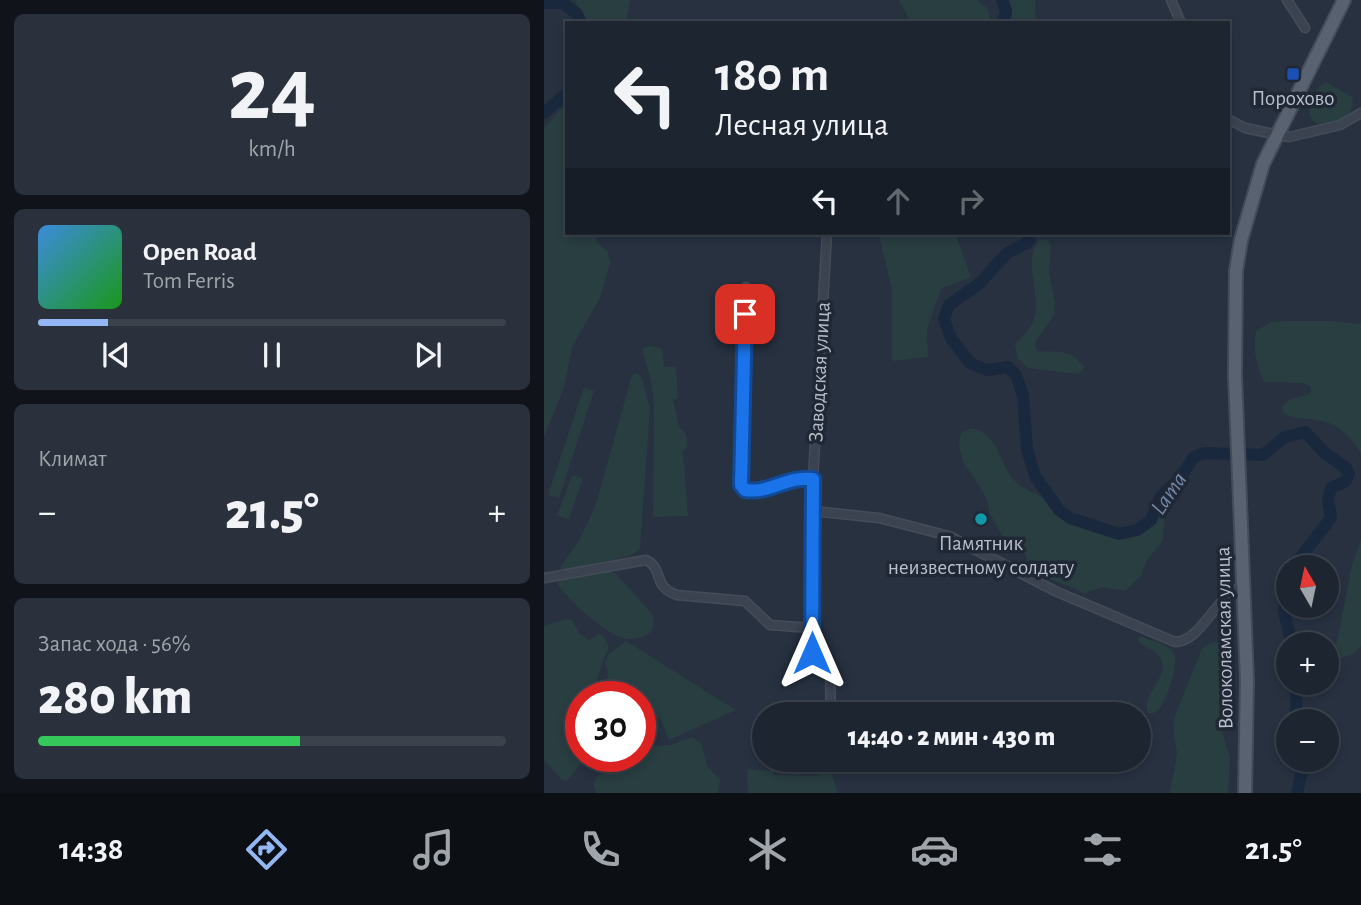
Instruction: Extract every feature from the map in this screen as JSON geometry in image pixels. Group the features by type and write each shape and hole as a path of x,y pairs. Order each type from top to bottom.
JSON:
{"main road":[{"name":"Волоколамская улица","path":"1245,793 1248,680 1238,483 1234,315 1236,271 1256,184 1275,136 1344,0"}],"street":[{"path":"1171,0 1180,21"},
{"path":"1287,0 1305,28"},
{"path":"1230,120 1245,128 1289,137 1340,125 1361,113"},
{"name":"Заводская улица","path":"827,235 813,479 812,653 830,674 831,702"},
{"path":"746,288 741,485 745,490 753,491 798,477 813,479"},
{"path":"813,510 879,518 949,536 1055,591 1175,642 1190,639 1225,597 1244,586"},
{"path":"544,578 646,560 655,566 660,583 666,591 677,595 745,601 770,625 812,628"}],"green space":[{"path":"576,0 630,0 626,21 586,21"},
{"path":"899,0 976,0 988,9 991,21 910,21"},
{"path":"1009,0 1035,0 1036,21 1011,21 1012,8"},
{"path":"1326,82 1352,97 1352,106 1348,114 1340,120 1322,125 1314,122 1310,115 1310,103 1316,91"},
{"path":"565,105 565,235 595,235 597,242 608,252 610,263 600,298 573,345 563,390 544,437 544,128"},
{"path":"956,235 971,277 941,289 927,329 928,357 892,361 892,288 879,236"},
{"path":"1040,239 1049,241 1051,246 1049,273 1055,302 1054,315 1035,343 1037,351 1062,352 1073,356 1084,367 1079,374 1028,368 1017,357 1015,345 1033,322 1036,312 1032,258"},
{"path":"1271,322 1361,324 1361,453 1346,433 1334,425 1283,413 1282,407 1288,400 1310,394 1311,387 1303,383 1264,382 1256,357 1256,331"},
{"path":"642,348 662,348 664,367 676,366 678,399 673,400 679,427 686,434 687,448 683,450 688,516 653,517 654,405 651,380"},
{"path":"632,375 641,375 650,408 640,549 630,556 562,571 561,566 580,539 596,504"},
{"path":"584,387 594,391 559,498 548,495"},
{"path":"971,428 981,432 994,443 1017,483 1045,499 1058,516 1066,521 1115,537 1126,537 1146,531 1154,523 1159,511 1163,511 1163,540 1146,562 1141,576 1125,591 1103,587 1084,593 1036,573 1028,564 1025,554 1002,535 989,512 983,492 963,462 959,443 961,433"},
{"path":"572,475 583,478 569,519 557,516"},
{"path":"1361,540 1361,646 1353,654 1340,658 1339,632 1352,565"},
{"path":"608,571 615,573 653,615 651,632 631,639 612,633 580,609 563,591 557,580"},
{"path":"572,620 580,634 589,640 603,635 609,647 598,681 565,681 565,772 574,772 568,780 562,780 544,760 544,626"},
{"path":"1143,637 1159,643 1173,652 1175,657 1168,691 1161,706 1153,713 1148,700 1161,674 1162,661 1137,639"},
{"path":"626,641 736,710 669,740 660,718 656,718 656,681 606,681 608,672 605,663 608,655"},
{"path":"1215,642 1221,644 1222,652 1219,722 1230,757 1228,793 1170,793 1177,754 1173,724 1176,713 1202,649"},
{"path":"692,737 701,743 708,767 720,780 718,793 597,793 595,781 605,772 656,772 656,746 672,745"},
{"path":"747,769 752,769 752,772 773,772 773,775 817,776 831,772 838,793 748,793"}],"waterway":[{"name":"Lama","path":"544,3 563,3 564,0"},
{"name":"Lama","path":"1002,0 1006,11 1004,21"},
{"path":"563,3 577,14 580,21"},
{"path":"544,113 565,95"},
{"name":"Lama","path":"1031,235 1027,243 1007,253 980,283 949,305 944,319 951,338 970,363 987,370 1008,367 1016,375 1023,395 1027,449 1035,476 1059,510 1070,518 1119,534 1137,530 1151,520 1161,496 1180,478 1194,457 1204,453 1263,455 1285,437 1305,432 1325,453 1346,468 1349,474 1346,481 1331,488 1328,499 1331,517 1302,555"},
{"name":"Lama","path":"1286,618 1289,632"},
{"name":"Lama","path":"1296,709 1297,695"},
{"name":"Lama","path":"1297,793 1303,772"}],"place":[{"name":"Порохово","path":"1293,74"},
{"name":"Памятник неизвестному солдату","path":"981,519"}],"route":[{"path":"745,314 741,485 745,490 753,491 798,477 813,479 812,653"}]}
